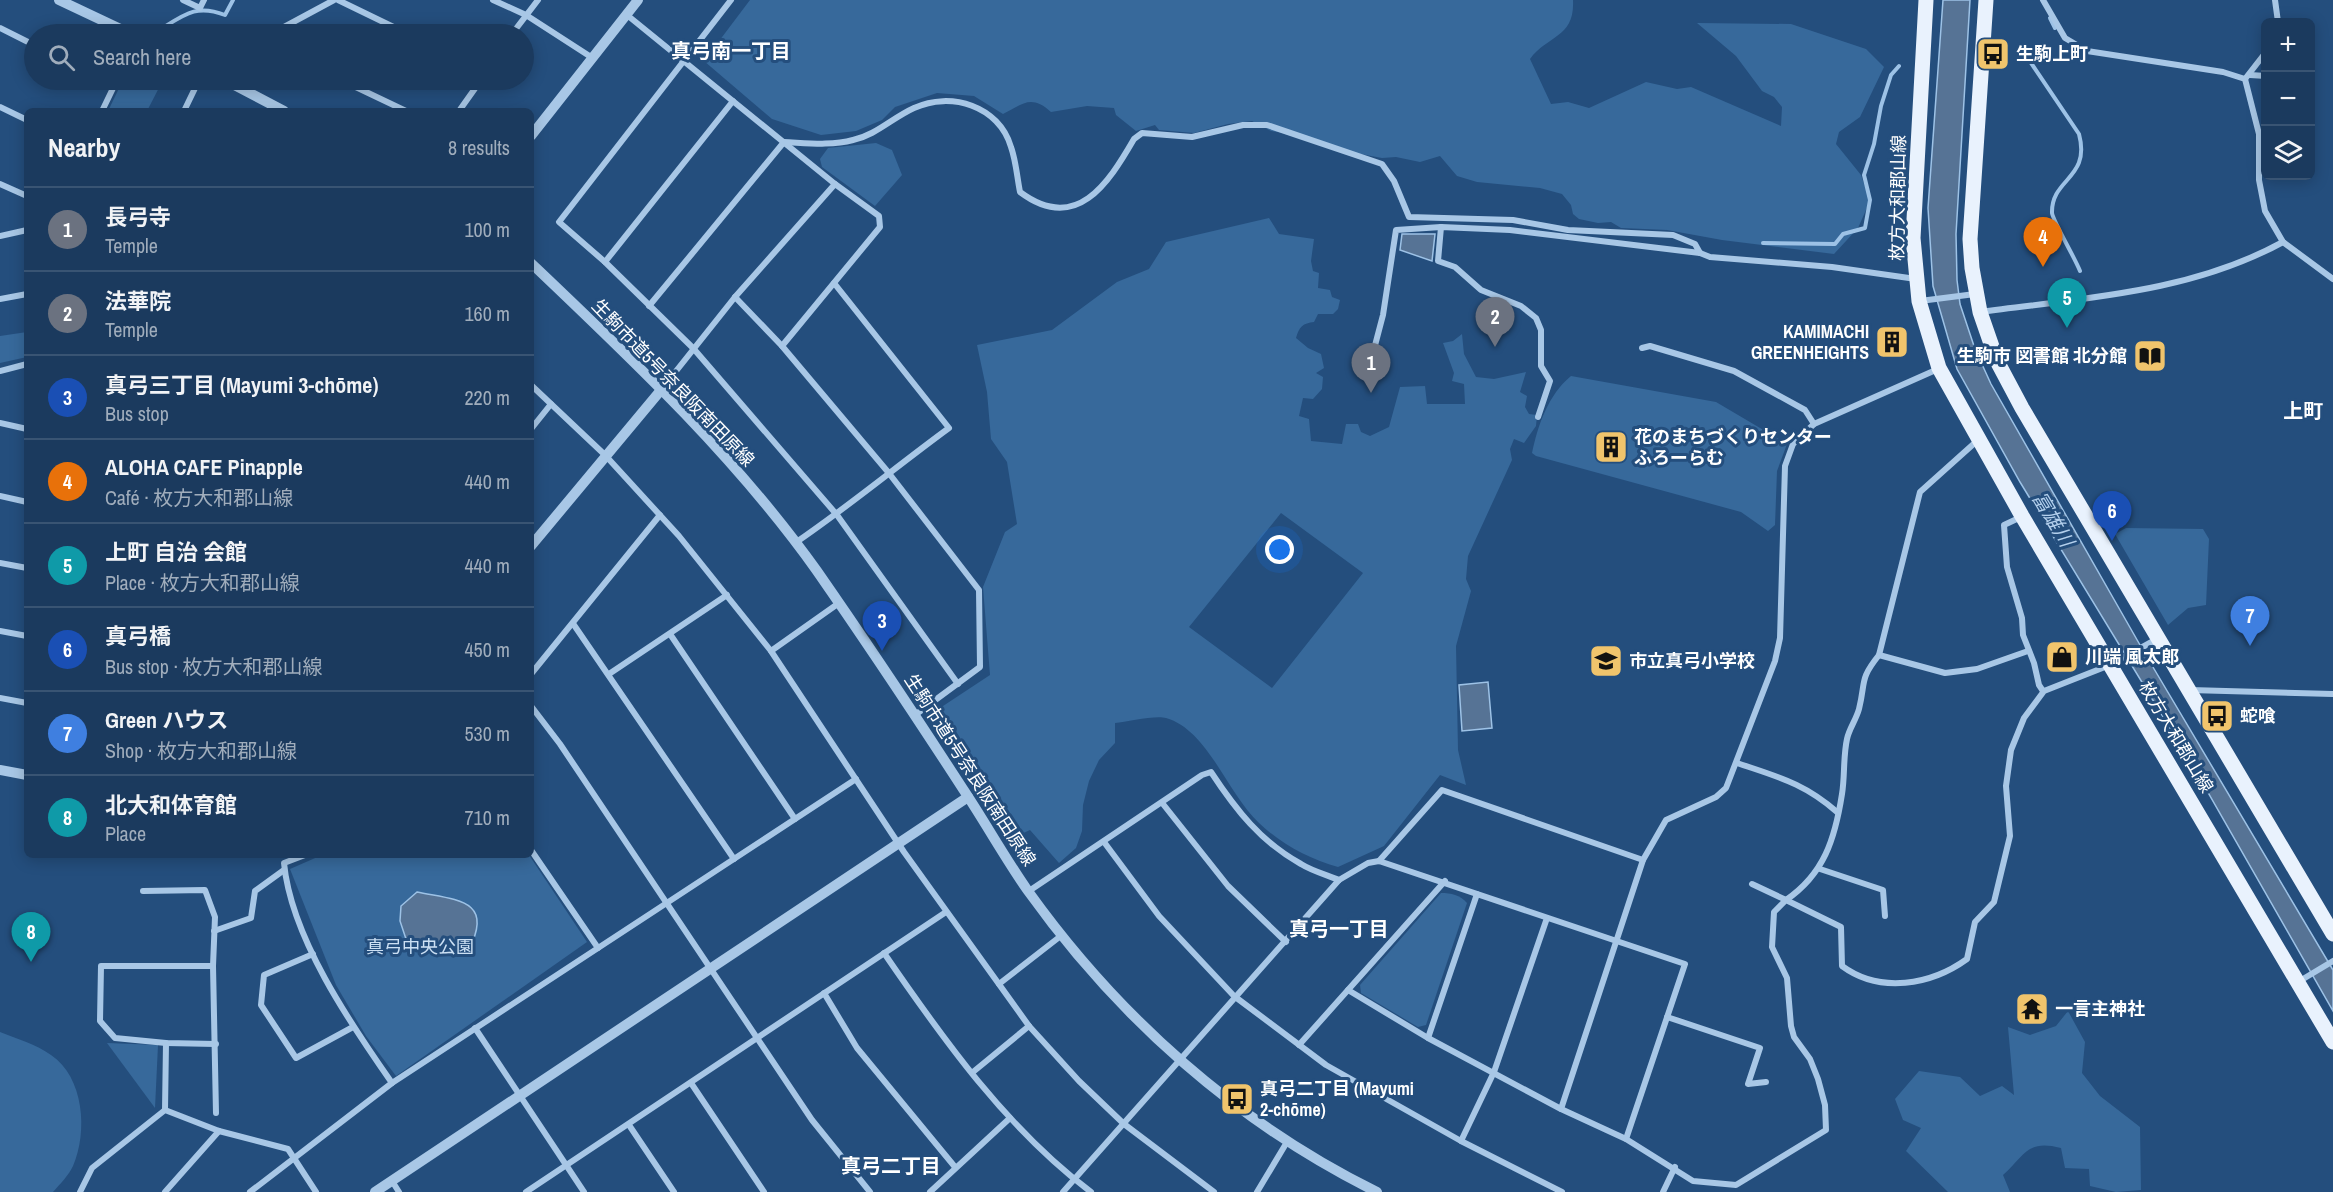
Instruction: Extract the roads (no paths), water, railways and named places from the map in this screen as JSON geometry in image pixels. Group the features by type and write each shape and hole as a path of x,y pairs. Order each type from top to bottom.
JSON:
{"main road":[{"name":"枚方大和郡山線","path":"1926,0 1913,238 1919,301 1939,368 2022,516 2333,1042"},
{"name":"枚方大和郡山線","path":"1986,0 1970,238 1980,312 1997,361 2022,408 2333,934"}],"street":[{"path":"58,0 110,24"},
{"path":"183,0 200,8 204,0"},
{"path":"290,24 336,0 387,24"},
{"path":"493,0 526,15 591,57"},
{"path":"519,24 538,0"},
{"path":"534,132 638,0"},
{"path":"731,0 559,222 605,262 693,348 837,514 958,684"},
{"path":"2043,0 2065,38 2087,51 2247,77 2261,76"},
{"path":"2276,0 2278,18"},
{"path":"627,15 835,184 879,216 879,227 782,346"},
{"path":"0,28 24,40"},
{"path":"2261,58 2247,77 2259,134 2261,199 2272,225 2283,242 2333,279"},
{"path":"103,108 112,90"},
{"path":"185,108 194,90"},
{"path":"244,90 278,108"},
{"path":"362,90 400,108"},
{"path":"461,108 474,90"},
{"path":"784,142 820,144 853,141 879,130 914,108 950,100 982,109 1002,126 1011,147 1020,192 1034,202 1058,208 1072,208 1099,190 1134,139 1142,133 1192,137 1243,124 1267,125 1382,164 1394,181 1409,217 1502,219 1568,230 1662,234 1695,244 1700,253"},
{"path":"605,262 733,101"},
{"path":"0,107 24,119"},
{"path":"649,306 784,142"},
{"path":"0,184 24,195"},
{"path":"534,542 735,297 835,184"},
{"path":"1373,353 1384,307 1396,230 1441,227 1510,230 1700,253 1710,257 1832,267 1917,279"},
{"path":"1441,227 1438,261 1455,267 1481,290 1521,306 1536,318 1540,330 1541,366 1550,381 1538,417"},
{"path":"0,236 24,231"},
{"path":"1980,312 2150,290 2230,267 2283,242"},
{"name":"生駒市道5号奈良阪南田原線","path":"534,266 661,390 795,543 915,715 1029,891 1119,1001 1179,1060 1220,1095 1287,1142 1377,1192"},
{"path":"795,543 837,514 888,472 949,428 834,283"},
{"path":"1919,301 1976,293"},
{"path":"0,299 24,295"},
{"path":"735,297 782,346 888,472 979,590 980,667 915,715"},
{"path":"1642,348 1650,346 1734,371 1805,410 1814,424"},
{"path":"0,371 24,365"},
{"path":"1561,1109 1643,860 1666,820 1716,797 1726,788 1774,661 1780,638 1785,466 1793,444 1814,424 1939,368"},
{"path":"534,388 605,455 660,515 771,651 898,843 1029,1026 1079,1081 1124,1124 1214,1192"},
{"path":"534,425 551,404"},
{"path":"0,423 24,428"},
{"path":"1348,990 1428,1038 1561,1109 1626,1139 1675,1167 1693,1181 1736,1185 1826,1130 1825,1105 1818,1079 1810,1059 1794,1037 1787,978 1772,947 1774,912 1786,900 1805,887 1820,869 1831,844 1842,796 1847,738 1859,711 1864,674 1879,655 1920,492 1978,440"},
{"path":"0,496 24,501"},
{"path":"534,670 660,515"},
{"path":"2022,516 2004,525 2007,567 2022,618 2023,635 2043,691"},
{"path":"0,563 24,567"},
{"path":"609,675 727,595"},
{"path":"771,651 839,603"},
{"path":"573,625 734,859"},
{"path":"0,631 24,635"},
{"path":"670,634 795,819"},
{"path":"1752,884 1841,927 1842,966 1851,973 1897,985 1918,982 1954,968 1967,959 1975,922 1994,902 2010,836 2006,805 2011,750 2024,718 2043,691 2110,665 2159,638"},
{"path":"1879,655 1945,673 1977,669 2028,651"},
{"path":"2190,690 2333,694"},
{"path":"0,698 24,702"},
{"path":"534,710 668,903 812,1120 870,1192"},
{"path":"1737,762 1796,782 1837,812"},
{"path":"0,770 24,774"},
{"path":"1029,891 1163,804 1202,775 1211,772 1237,812 1257,834 1302,865 1339,880"},
{"path":"250,1192 392,1083 856,779"},
{"path":"1379,861 1442,790 1643,860"},
{"path":"375,1192 968,797"},
{"path":"1163,804 1228,886 1286,942"},
{"path":"1104,842 1159,916 1234,996 1326,1065 1461,1141 1562,1192"},
{"path":"534,854 598,948"},
{"path":"297,858 284,863 284,870 313,954 353,1027 392,1083"},
{"path":"1063,1192 1339,880 1368,863 1379,861 1445,881 1476,894 1685,964 1626,1139"},
{"path":"1820,869 1883,890 1885,916"},
{"path":"214,931 251,918 255,891 284,870"},
{"path":"1299,1045 1445,881"},
{"path":"143,891 205,890 215,917 213,966 216,1113"},
{"path":"1428,1038 1476,894"},
{"path":"526,1192 946,912"},
{"path":"1461,1141 1494,1072 1547,918"},
{"path":"999,984 1063,934"},
{"path":"884,953 929,1019 1010,1118 1074,1179 1091,1192"},
{"path":"313,954 264,975 261,1005 296,1058 353,1027"},
{"path":"2298,982 2333,961"},
{"path":"213,966 101,966 100,1021 115,1038 166,1043 216,1044"},
{"path":"824,993 856,1048 955,1167"},
{"path":"1666,1017 1760,1048 1748,1084 1766,1082"},
{"path":"973,1072 1029,1026"},
{"path":"475,1028 584,1192"},
{"path":"165,1110 166,1043"},
{"path":"691,1083 764,1192"},
{"path":"165,1110 219,1131 288,1149 316,1192"},
{"path":"80,1192 92,1168 165,1110"},
{"path":"930,1192 1010,1118"},
{"path":"629,1125 674,1192"},
{"path":"165,1192 219,1131"},
{"path":"1257,1192 1287,1142"},
{"path":"1663,1192 1675,1167"},
{"path":"392,1181 399,1192"}],"water":[{"name":"富雄川","path":"1943,0 1970,0 1956,234 1960,304 1975,349 1991,384 2144,652 2333,970 2333,1011 2190,761 2020,482 1957,369 1933,286 1928,208"},
{"path":"1402,234 1435,234 1432,261 1400,250"},
{"path":"1488,682 1492,728 1462,731 1459,685"},
{"path":"417,892 457,900 474,911 477,920 476,933 469,949 449,955 436,955 406,939 400,921 401,906"}],"waterway":[{"path":"169,24 192,12 207,10 225,15 233,0"},
{"path":"2050,18 2055,28"},
{"path":"2023,51 2079,134 2080,160 2057,192 2053,201 2052,213 2080,271"},
{"path":"1763,243 1835,244 1843,234 1865,228 1870,200 1864,175 1874,144 1881,106 1891,75 1899,66"}],"place":[{"name":"生駒上町","path":"1993,54"},
{"name":"ALOHA CAFE Pinapple","path":"2043,267"},
{"name":"上町 自治 会館","path":"2067,328"},
{"name":"KAMIMACHI GREENHEIGHTS","path":"1892,342"},
{"name":"法華院","path":"1495,347"},
{"name":"生駒市 図書館 北分館","path":"2150,356"},
{"name":"長弓寺","path":"1371,393"},
{"name":"花のまちづくりセンター ふろーらむ","path":"1611,447"},
{"name":"真弓橋","path":"2112,541"},
{"name":"Green ハウス","path":"2250,646"},
{"name":"真弓三丁目 (Mayumi 3-chōme)","path":"882,651"},
{"name":"川端 風太郎","path":"2062,657"},
{"name":"市立真弓小学校","path":"1606,661"},
{"name":"蛇喰","path":"2217,716"},
{"name":"北大和体育館","path":"31,962"},
{"name":"一言主神社","path":"2032,1009"},
{"name":"真弓二丁目 (Mayumi 2-chōme)","path":"1237,1099"}],"district":[{"name":"真弓南一丁目","path":"731,51"},
{"name":"上町","path":"2303,411"},
{"name":"真弓一丁目","path":"1339,929"},
{"name":"真弓二丁目","path":"891,1166"}],"park label":[{"name":"真弓中央公園","path":"420,947"}]}
